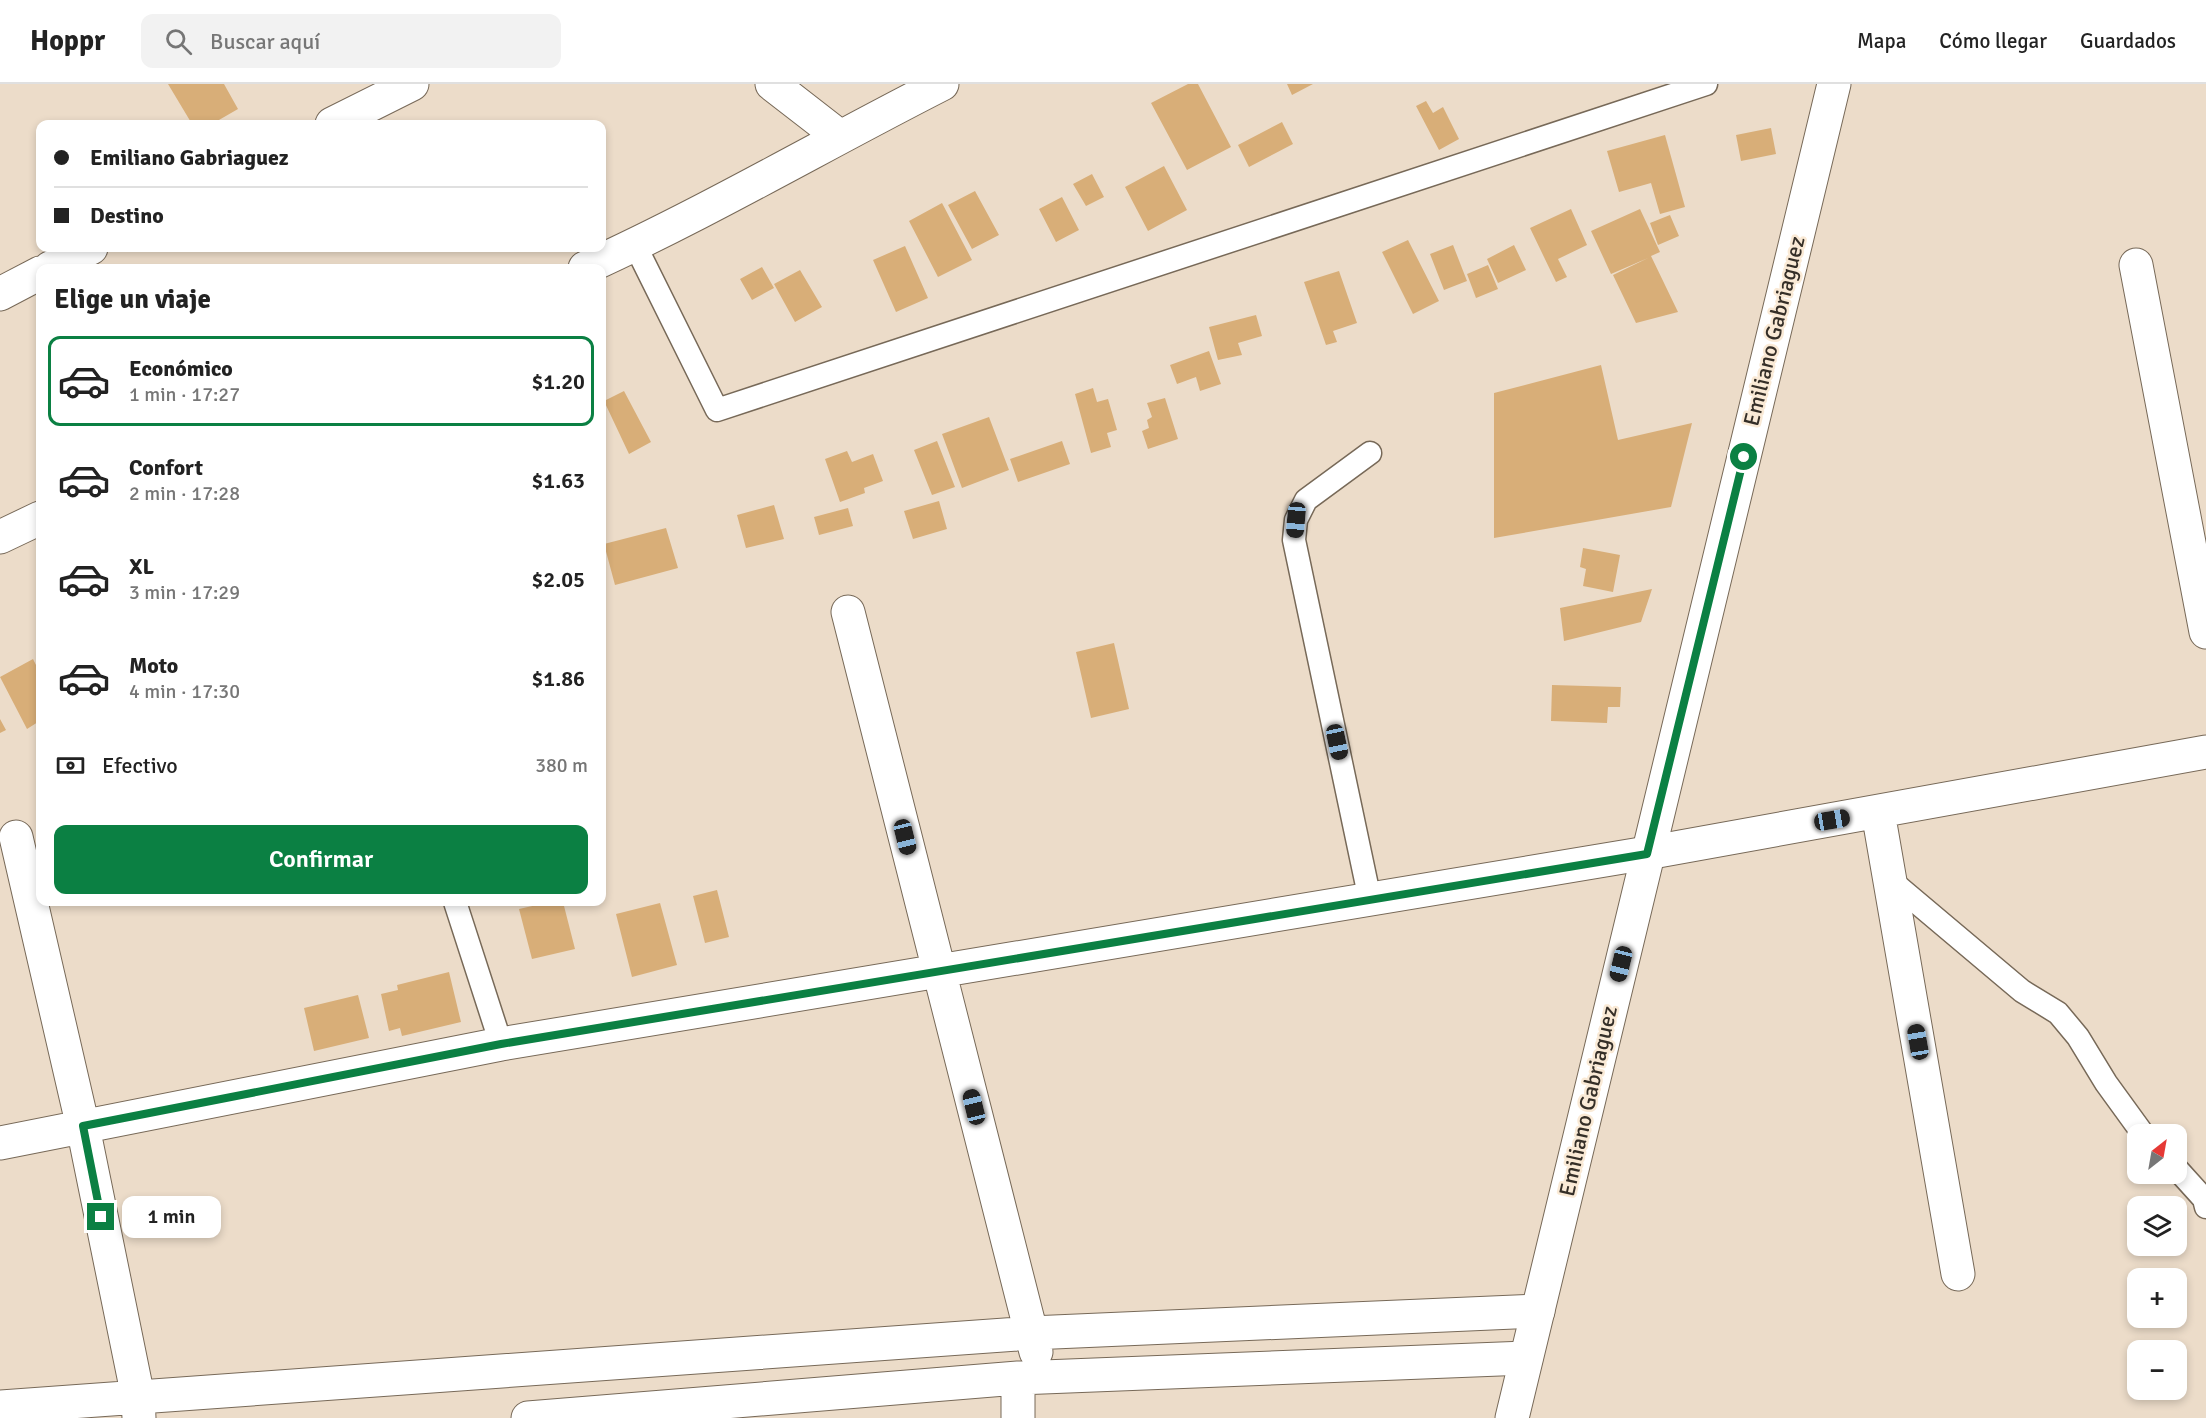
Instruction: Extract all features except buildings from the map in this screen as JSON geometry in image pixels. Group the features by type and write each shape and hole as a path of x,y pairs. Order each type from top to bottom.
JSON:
{"street":[{"path":"340,120 412,84"},
{"path":"772,84 840,136"},
{"path":"594,264 635,245 942,84"},
{"name":"Emiliano Gabriaguez","path":"1512,1418 1834,84"},
{"path":"58,264 83,252"},
{"path":"2136,265 2206,632"},
{"path":"0,294 36,275"},
{"path":"0,537 36,520"},
{"path":"848,612 1032,1333 1030,1377 1018,1418"},
{"path":"0,1143 501,1044 1647,854 2206,752"},
{"path":"1878,812 1958,1274"},
{"path":"16,837 83,1126 138,1408"},
{"path":"0,1407 138,1408 1032,1333 1538,1311"},
{"path":"528,1418 1030,1377 1526,1358"}],"lane":[{"path":"635,245 717,410 1706,84"},
{"path":"1370,453 1306,500 1296,520 1294,540 1370,900"},
{"path":"1889,879 2022,991 2058,1013 2078,1037 2106,1083 2137,1124"},
{"path":"456,906 501,1044"},
{"path":"2187,1180 2204,1199 2206,1207"}],"route":[{"path":"101,1217 83,1126 501,1044 1647,854 1744,457"}]}
